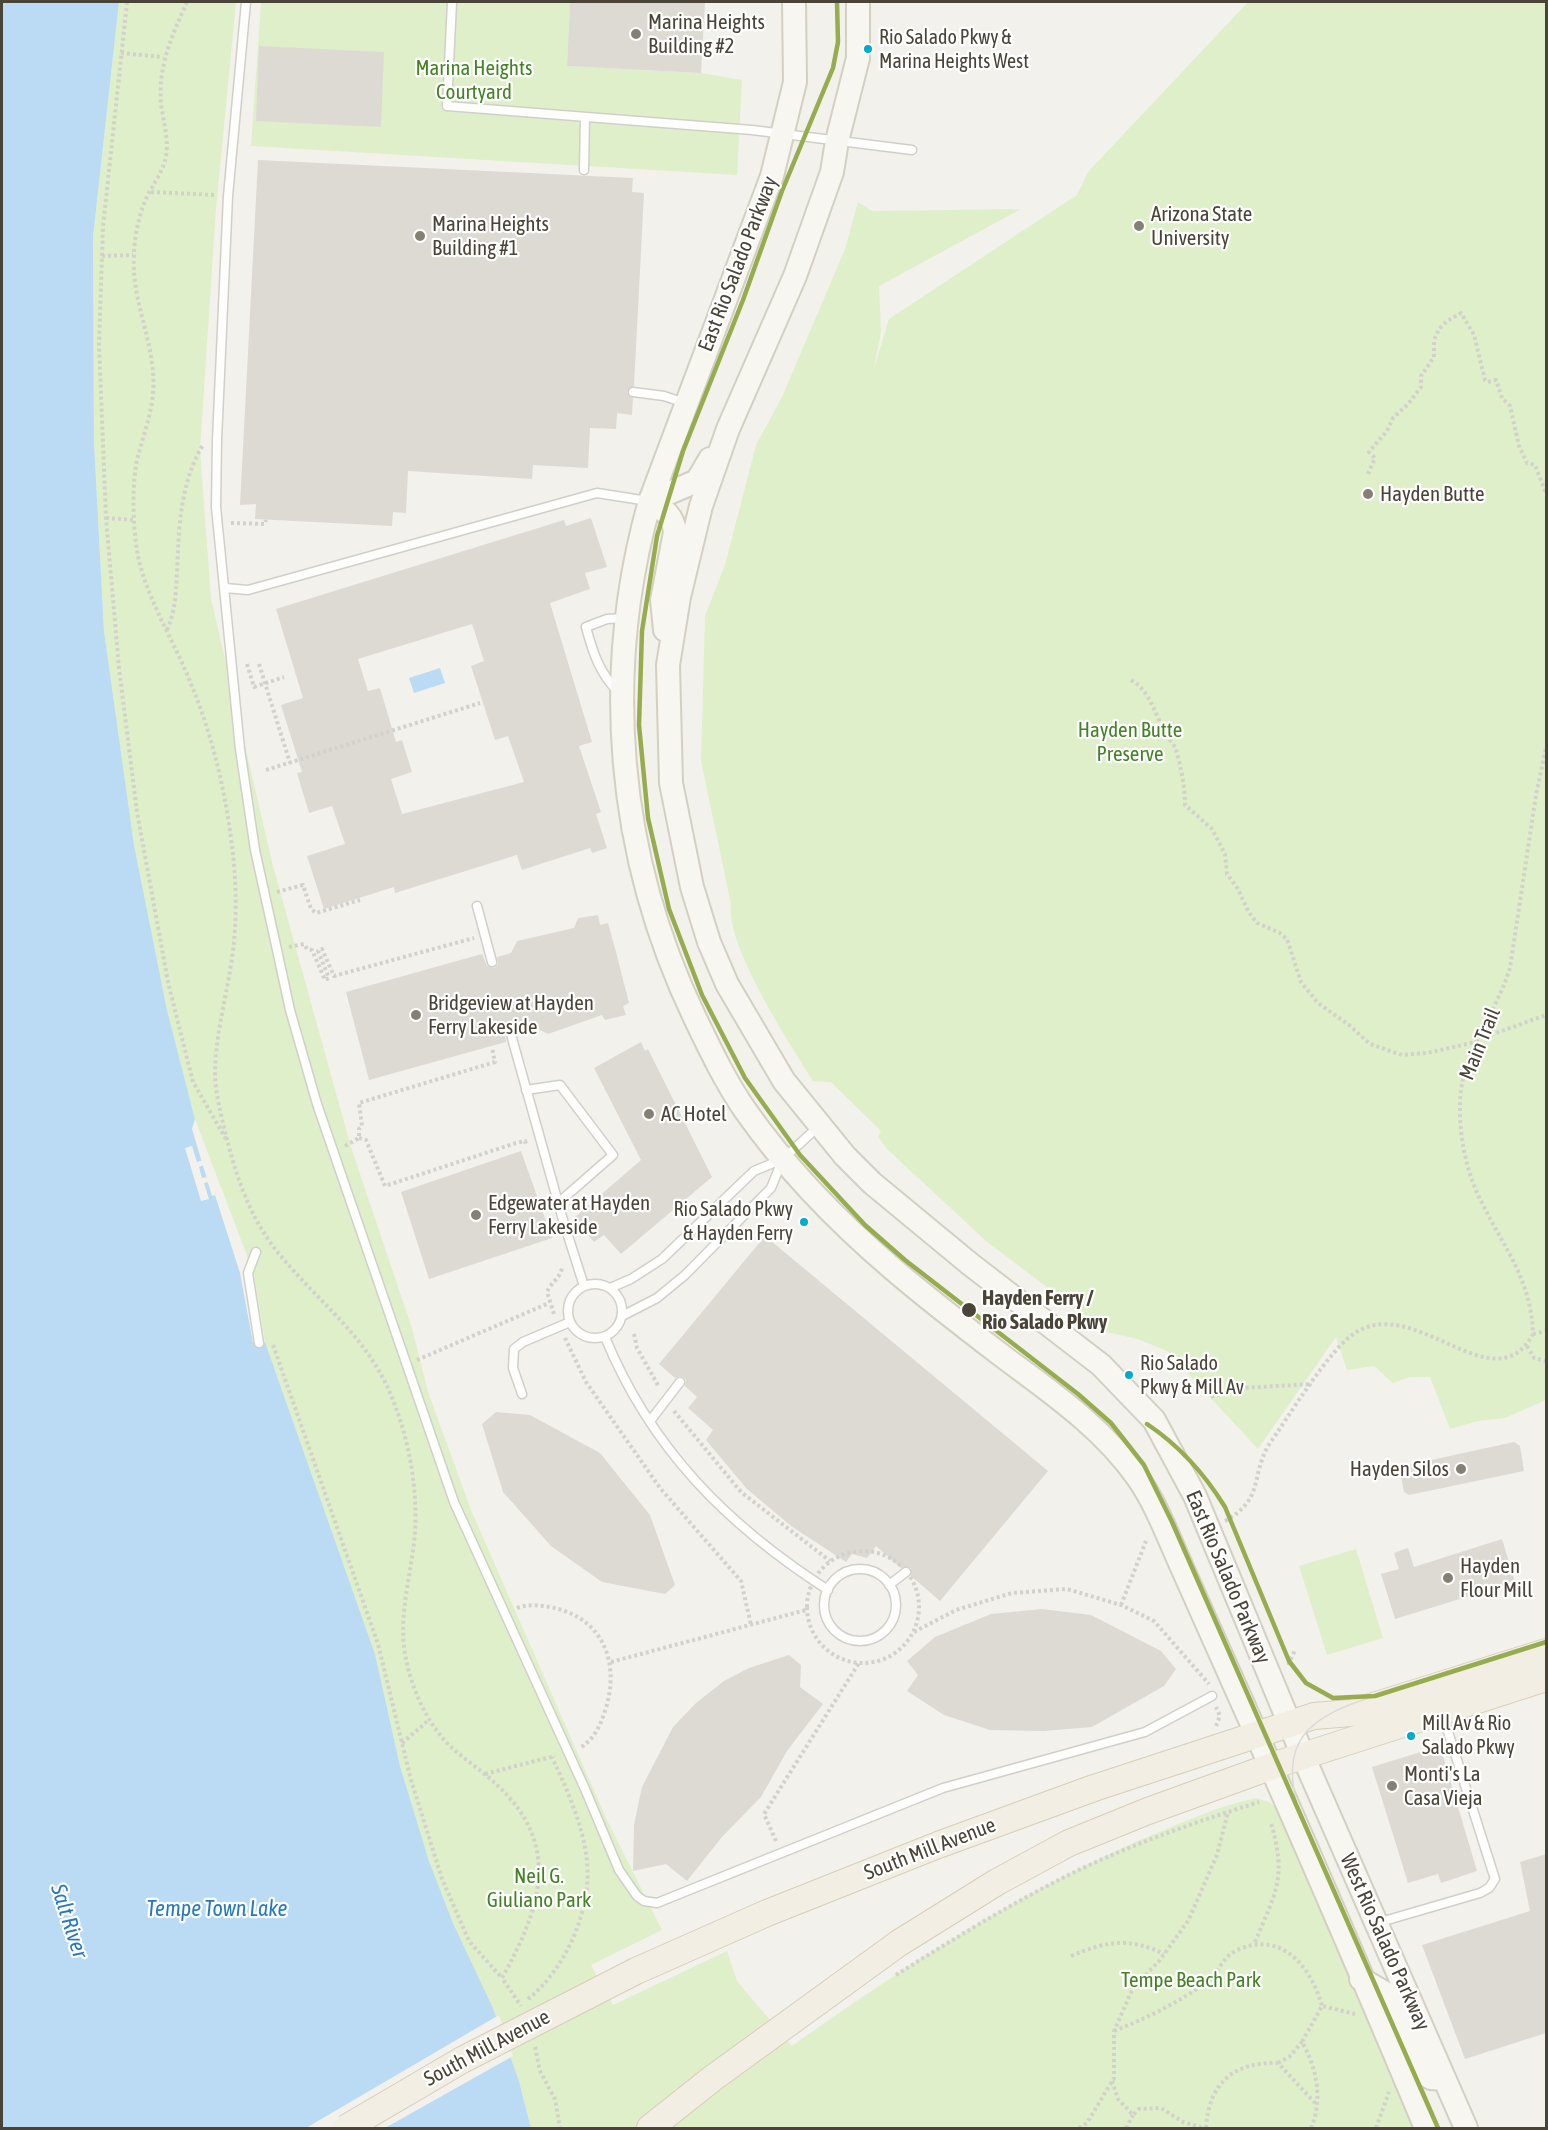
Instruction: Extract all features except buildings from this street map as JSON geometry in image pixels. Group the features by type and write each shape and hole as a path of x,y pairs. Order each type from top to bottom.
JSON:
{"main road":[{"name":"East Rio Salado Parkway","path":"794,2 795,82 771,176 650,501 641,533 627,618 621,695 625,777 636,846 658,932 674,974 713,1056 743,1107 783,1159 844,1227 930,1301 1054,1394 1113,1447 1151,1500 1272,1766"},
{"name":"East Rio Salado Parkway","path":"858,2 858,58 829,182 795,276 728,429 700,506 688,552 668,665 671,783 692,887 709,942 727,984 779,1072 820,1125 872,1183 970,1264 1101,1365 1127,1389 1154,1420 1195,1496 1303,1756"},
{"path":"650,501 697,481 728,429"},
{"path":"650,501 671,516 675,532 662,600 668,665"},
{"name":"South Mill Avenue","path":"346,2128 462,2060 552,2013 636,1971 767,1913 1028,1812 1290,1724 1314,1716 1351,1713 1546,1652"},
{"path":"650,2128 782,2028 945,1913 1068,1843 1272,1766 1546,1678"},
{"name":"West Rio Salado Parkway","path":"1303,1756 1466,2128"},
{"name":"West Rio Salado Parkway","path":"1272,1766 1426,2128"},
{"path":"1361,1979 1389,1996 1424,2073 1431,2078 1444,2079"}],"lane":[{"path":"246,2 228,196 218,422 218,522 243,768 265,896 290,1010 334,1152 454,1502 569,1752 619,1870 644,1901 657,1903 944,1788 1145,1732 1212,1696"},
{"path":"452,2 447,106 752,130 912,150"},
{"path":"584,170 585,117"},
{"path":"633,392 664,396 685,403"},
{"path":"225,588 248,590 597,493 650,501"},
{"path":"621,695 603,676 596,662 586,627 607,619 627,618"},
{"path":"477,906 492,962"},
{"path":"510,1031 558,1203 584,1286"},
{"path":"526,1090 560,1085 613,1155 558,1203"},
{"path":"609,1288 655,1264 754,1171 783,1159 820,1125"},
{"path":"622,1316 619,1298 609,1288 597,1284 584,1286 574,1293 567,1310 570,1322 578,1333 587,1337 605,1337 613,1332 622,1316 657,1298 685,1275 771,1188 783,1159"},
{"path":"256,1252 248,1273 259,1343"},
{"path":"522,1394 513,1368 514,1349 570,1322"},
{"path":"605,1337 629,1390 710,1499 776,1556 828,1590"},
{"path":"650,1421 680,1382"},
{"path":"856,1569 878,1574 889,1585 896,1602 890,1624 871,1639 859,1641 837,1632 829,1623 825,1611 828,1590 836,1578 856,1569"},
{"path":"889,1585 906,1572"},
{"path":"1377,1923 1480,1893 1490,1888 1495,1879 1442,1711"}],"path":[{"path":"127,2 102,256 99,344 102,476 119,668 137,812 168,982 193,1082 228,1142"},
{"path":"121,53 164,57"},
{"path":"150,192 228,196"},
{"path":"102,256 134,255"},
{"path":"1368,474 1375,458 1369,452 1387,431 1393,418 1409,403 1421,387 1421,376 1434,357 1434,340 1439,329 1461,313 1474,335 1485,380 1488,382 1496,380 1502,398 1510,406 1520,446 1527,463 1535,465 1546,493"},
{"path":"167,630 173,616 178,549 190,473 195,458 218,422"},
{"path":"106,518 134,520"},
{"path":"218,522 265,524 266,520"},
{"path":"232,658 244,653 254,687 284,677"},
{"path":"259,664 290,763"},
{"path":"1131,680 1141,686 1165,733 1176,747 1180,776 1185,787 1185,805 1212,829 1225,854 1227,874 1257,923 1280,933 1287,939 1301,982 1318,1003 1370,1044 1402,1055 1427,1053 1476,1042"},
{"path":"266,770 480,703"},
{"name":"Main Trail","path":"1527,1346 1533,1334 1532,1306 1525,1283 1480,1201 1462,1133 1460,1103 1466,1069 1476,1042 1503,989 1510,968 1536,795 1546,748"},
{"path":"265,896 303,885 311,909 316,913 360,900"},
{"path":"277,950 304,944 307,949 312,950 325,980 329,978 318,951 322,949 334,976 465,940"},
{"path":"1479,1035 1488,1036 1546,1015"},
{"path":"359,1138 359,1129 362,1126 359,1103 495,1062 492,1048"},
{"path":"334,1152 359,1138 366,1140 385,1186 516,1143 525,1141 528,1152"},
{"path":"256,1252 264,1234"},
{"path":"560,1258 563,1269 547,1292 549,1303 586,1382 660,1488 741,1581 752,1625"},
{"path":"408,1364 549,1303"},
{"path":"1209,1530 1238,1514 1252,1499 1261,1459 1312,1384 1345,1341 1355,1332 1389,1324 1415,1328 1477,1357 1508,1359 1527,1346 1534,1358 1546,1361"},
{"path":"1533,1334 1546,1332"},
{"path":"634,1334 637,1348 684,1426 741,1492 830,1561"},
{"path":"272,1340 378,1644 402,1743 442,1879 469,1941 502,1978"},
{"path":"1211,1397 1243,1388 1312,1384"},
{"path":"1142,1533 1150,1551"},
{"path":"1121,1605 1146,1541"},
{"path":"865,1551 883,1554 899,1564 906,1572 918,1596 918,1615 913,1632 902,1647 887,1658 869,1664 834,1656 820,1644 810,1628 806,1610 808,1591 830,1561 846,1553 865,1551"},
{"path":"913,1632 956,1610 1012,1593 1067,1589 1121,1605 1154,1621 1210,1685 1201,1664"},
{"path":"505,1613 520,1606 540,1605 563,1609 579,1617 594,1629 611,1662 612,1681 601,1724 589,1742 569,1752"},
{"path":"611,1662 806,1610"},
{"path":"781,1853 764,1814 859,1663"},
{"path":"1212,1696 1220,1716"},
{"path":"402,1743 429,1720"},
{"path":"520,2005 544,1985 564,1959 576,1931 584,1898 587,1864 583,1839 568,1793 552,1757"},
{"path":"485,1774 538,1760"},
{"path":"890,1979 1002,1911 1084,1868 1175,1830 1258,1800 1267,1812 1278,1848 1279,1875 1275,1899 1255,1942"},
{"path":"1078,2128 1087,2122 1114,2078 1114,2031 1133,1988 1164,1954 1188,1921 1217,1855 1228,1812"},
{"path":"1071,1956 1110,1943 1132,1942 1164,1954"},
{"path":"1114,2031 1141,2020 1211,1980 1229,1954 1255,1942 1283,1949 1304,1966 1316,1984 1322,2006 1302,2042 1289,2057 1278,2062 1254,2062 1228,2077 1218,2086 1211,2100 1204,2128 1183,2121 1161,2108 1139,2109 1126,2128"},
{"path":"1322,2006 1355,2014"},
{"path":"1302,2042 1317,2079 1313,2128"},
{"path":"1278,2062 1316,2105"},
{"path":"1112,2081 1118,2099 1133,2115"}],"green space":[{"name":"Neil G. Giuliano Park","path":"119,2 236,2 216,209 200,450 211,598 272,862 351,1147 412,1328 428,1392 471,1510 607,1820 662,1930 591,1965 613,2005 727,1951 737,1981 792,2046 918,1961 1048,1884 1183,1822 1256,1798 1269,1802 1278,1809 1416,2128 531,2128 519,2081 493,2008 453,1923 429,1861 400,1766 375,1654 265,1342 254,1274 195,1119 167,1010 134,845 104,631 94,442 93,237"},
{"name":"Marina Heights Courtyard","path":"261,2 570,2 567,66 701,73 742,80 737,175 251,146"},
{"name":"Hayden Butte Preserve","path":"1248,2 1546,2 1546,1400 1505,1418 1478,1421 1450,1429 1430,1377 1410,1377 1393,1383 1374,1366 1347,1370 1336,1337 1258,1449 1167,1351 1138,1339 1106,1332 986,1241 887,1149 878,1137 881,1131 831,1082 813,1081 761,994 738,944 701,761 705,616 725,565 756,445 782,397 845,249 858,202 872,211 1021,209 879,286 881,332 874,368 889,319 1077,195 1088,172"},
{"path":"1356,1549 1383,1638 1327,1655 1299,1566"}],"water":[{"name":"Tempe Town Lake","path":"2,2 119,2 93,237 94,442 104,631 134,845 167,1010 195,1119 192,1129 212,1196 215,1195 240,1273 253,1343 265,1342 375,1654 400,1766 429,1861 453,1923 493,2008 519,2081 531,2128 2,2128"},
{"path":"440,668 445,683 414,693 409,678"}],"pier":[{"path":"192,1146 197,1162 203,1160 204,1165 199,1167 202,1178 208,1177 209,1182 204,1183 209,1199 201,1201 185,1148"},
{"path":"499,2015 513,2056 385,2128 306,2128"}],"tram line":[{"path":"1300,1816 1292,1769 1296,1751 1303,1736 1315,1723 1331,1713 1375,1696"}],"transit line":[{"path":"837,2 838,42 833,68 782,191 743,300 683,451 657,536 642,631 639,725 648,818 669,909 702,995 745,1078 800,1155 865,1225 905,1260 1078,1394 1111,1423 1144,1465 1172,1522 1438,2128"},
{"path":"1147,1424 1181,1451 1217,1495 1225,1507 1289,1661 1306,1683 1333,1698 1375,1696 1546,1642"}],"place":[{"name":"Marina Heights Building #2","path":"636,34"},
{"name":"Rio Salado Pkwy & Marina Heights West","path":"868,49"},
{"name":"Arizona State University","path":"1139,226"},
{"name":"Marina Heights Building #1","path":"420,236"},
{"name":"Hayden Butte","path":"1368,494"},
{"name":"Bridgeview at Hayden Ferry Lakeside","path":"416,1015"},
{"name":"AC Hotel","path":"649,1114"},
{"name":"Edgewater at Hayden Ferry Lakeside","path":"476,1215"},
{"name":"Rio Salado Pkwy & Hayden Ferry","path":"804,1222"},
{"name":"Hayden Ferry / Rio Salado Pkwy","path":"969,1310"},
{"name":"Rio Salado Pkwy & Mill Av","path":"1129,1375"},
{"name":"Hayden Silos","path":"1461,1469"},
{"name":"Hayden Flour Mill","path":"1448,1578"},
{"name":"Mill Av & Rio Salado Pkwy","path":"1411,1736"},
{"name":"Monti's La Casa Vieja","path":"1392,1786"}],"water label":[{"name":"Salt River","path":"69,1921"}],"park label":[{"name":"Tempe Beach Park","path":"1191,1980"}]}
